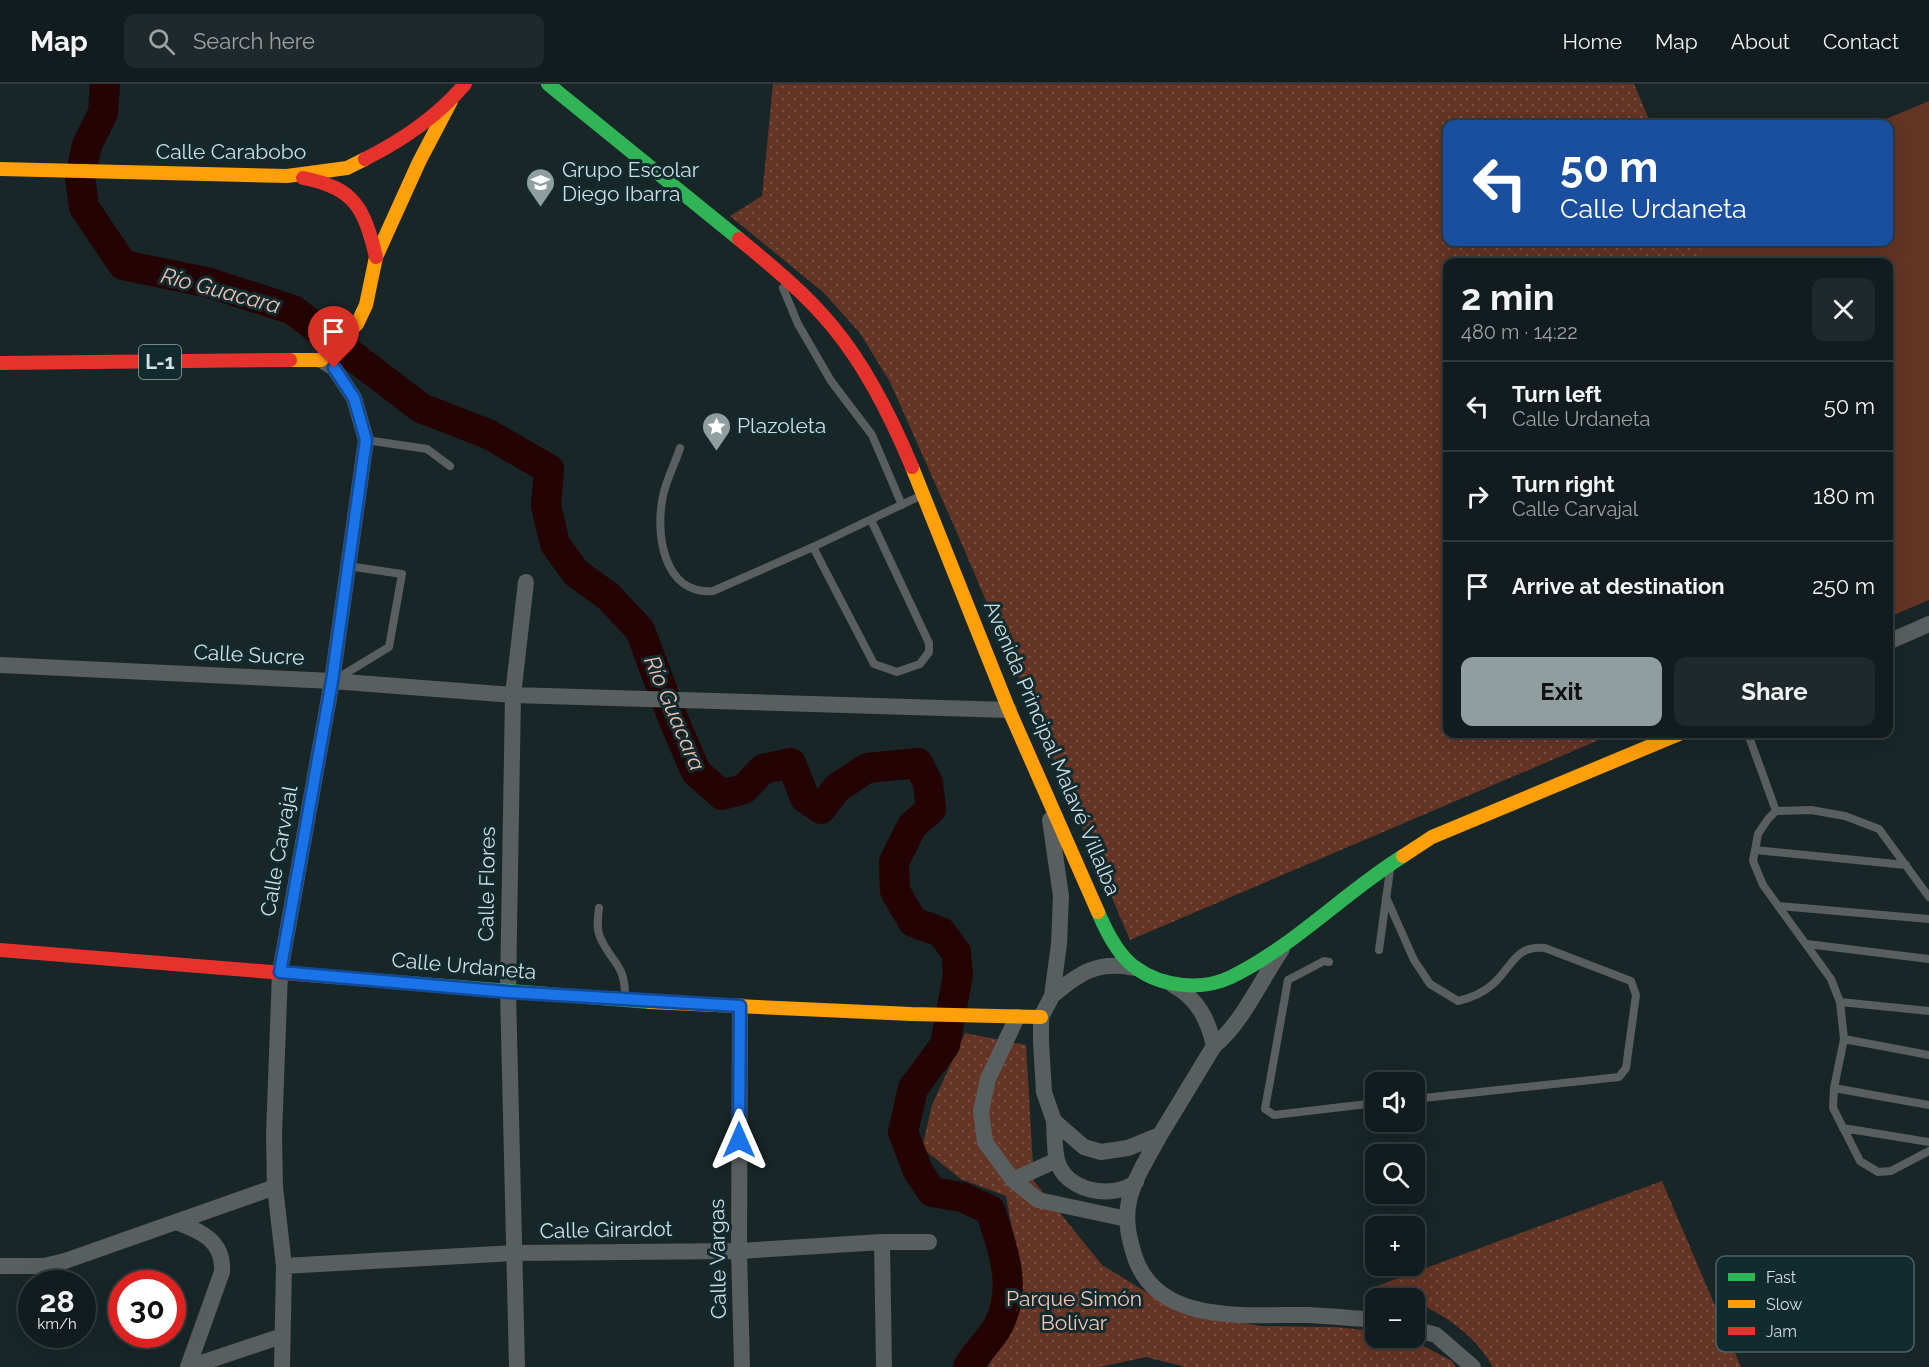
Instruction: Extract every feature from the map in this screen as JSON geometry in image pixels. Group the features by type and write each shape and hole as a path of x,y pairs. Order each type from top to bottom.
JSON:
{"street":[{"name":"Calle Carabobo","path":"0,169 287,176 347,168 404,139 451,101 465,84"},
{"name":"Avenida Principal Malavé Villalba","path":"548,84 777,270 832,327 857,362 896,428 1009,710 1108,935 1135,968 1171,983 1192,986 1231,977 1288,940 1391,863 1432,837 1669,738"},
{"path":"326,355 357,324 373,284 376,257 419,162 451,101"},
{"path":"287,176 316,180 341,189 360,205 367,220 376,257"},
{"name":"L-1","path":"0,363 326,355"},
{"name":"Calle Carvajal","path":"282,1367 284,1266 275,1187 274,1135 280,972 332,681 366,440 354,398 326,355"},
{"name":"Calle Flores","path":"517,1367 508,992 513,695 526,582"},
{"path":"1893,640 1929,624"},
{"name":"Calle Sucre","path":"0,665 332,681 513,695 1009,710"},
{"path":"1048,802 1061,896 1059,944 1052,996 1041,1017 1044,1092 1054,1121 1057,1160 1071,1180 1096,1191 1116,1193 1136,1182"},
{"path":"1288,940 1247,1005 1222,1039 1214,1046 1160,1135 1136,1182 1129,1201 1127,1219 1135,1261 1144,1278 1157,1291 1181,1305 1245,1317 1306,1315 1365,1319"},
{"name":"Calle Urdaneta","path":"0,950 508,992 740,1006 1041,1017"},
{"path":"1052,996 1079,974 1115,964 1135,968"},
{"path":"1171,983 1195,1001 1211,1032 1214,1046"},
{"name":"Calle Vargas","path":"740,1006 739,1251 742,1367"},
{"path":"1011,1017 988,1079 981,1111 986,1142 1013,1180 1038,1200 1127,1219"},
{"path":"1054,1121 1084,1147 1101,1152 1128,1148 1160,1135"},
{"path":"1013,1180 1057,1160"},
{"path":"0,1266 44,1266 65,1262 275,1187"},
{"path":"176,1222 203,1232 217,1246 223,1260 222,1272 188,1367"},
{"path":"882,1242 884,1367"},
{"name":"Calle Girardot","path":"284,1266 515,1253 739,1251 882,1242 929,1242"},
{"path":"1425,1332 1436,1335 1473,1367"},
{"path":"188,1367 282,1336"}],"lane":[{"path":"777,270 798,324 831,381 872,435 902,505"},
{"path":"366,440 427,449 450,466"},
{"path":"680,448 663,495 659,529 667,562 675,577 686,586 703,592 713,591 813,547 923,495"},
{"path":"813,547 874,664 886,671 908,670 920,664 929,652 929,643 871,520"},
{"path":"332,681 389,647 402,574 348,566"},
{"path":"1749,738 1776,811"},
{"path":"1776,811 1811,810 1833,814 1879,829 1929,897"},
{"path":"1776,811 1758,834 1753,861 1763,885 1831,980 1840,1002 1844,1040 1834,1088 1833,1108 1860,1161 1878,1172 1891,1171 1929,1151"},
{"path":"1755,850 1906,865"},
{"path":"1379,950 1391,863"},
{"path":"1386,897 1414,960 1430,984 1458,1001 1473,998 1492,985 1522,951 1533,947 1545,948 1631,981 1636,995 1626,1068 1619,1077 1425,1099"},
{"path":"1779,906 1929,919"},
{"path":"599,908 598,928 601,939 618,962 626,983 626,999"},
{"path":"1807,944 1929,959"},
{"path":"1329,962 1324,961 1288,980 1266,1109 1274,1115 1365,1105"},
{"path":"1840,1002 1929,1011"},
{"path":"1844,1040 1929,1055"},
{"path":"1834,1088 1929,1105"},
{"path":"1843,1128 1929,1142"}],"green space":[{"path":"773,84 1634,84 1649,120 1443,120 1443,246 1701,246 1705,258 1443,258 1443,738 1604,738 1130,940 958,535 890,382 860,333 823,292 730,216 762,196"},
{"path":"1929,101 1929,600 1893,615 1893,258 1705,258 1701,246 1893,246 1893,120 1884,120"},
{"name":"Parque Simón Bolívar","path":"965,1033 1026,1045 1034,1181 1102,1265 1177,1311 1261,1326 1335,1327 1365,1330 1365,1348 1425,1347 1452,1361 1456,1367 1186,1367 1146,1357 1100,1367 988,1367 1008,1329 1023,1290 1006,1196 961,1179 922,1148 932,1105"},
{"path":"1662,1181 1716,1308 1716,1352 1735,1352 1741,1367 1493,1367 1471,1338 1457,1326 1425,1307 1425,1288 1382,1288 1377,1286 1404,1276 1425,1276 1425,1268"}],"waterway":[{"name":"Río Guacara","path":"105,84 103,113 87,145 80,177 84,207 123,265 210,283 293,310 421,408 488,434 549,469 546,506 555,544 576,573 608,596 640,630 696,772 722,795 744,789 763,769 791,763 805,798 821,809 837,788 867,768 918,763 928,783 931,809 912,826 894,862 895,891 913,922 941,932 956,952 958,975 945,1045 913,1088 903,1132 918,1171 932,1192 962,1197 990,1210 1004,1253 1008,1283 1004,1312 998,1326 968,1367"}],"traffic: fast":[{"path":"548,84 739,239"},
{"path":"1098,912 1118,950 1136,968 1170,983 1208,984 1231,977 1276,950 1403,856"},
{"path":"308,975 650,1002"}],"traffic: slow":[{"path":"290,360 321,360 357,324 366,305 376,257 419,162 451,101"},
{"path":"0,169 287,176 347,168 365,159"},
{"path":"912,467 1009,710 1098,912"},
{"path":"1403,856 1432,837 1669,738"},
{"path":"650,1002 911,1014 1041,1017"}],"traffic: jam":[{"path":"365,159 419,127 465,84"},
{"path":"303,178 321,182 346,194 367,225 376,257"},
{"path":"739,239 800,292 823,315 845,343 878,394 912,467"},
{"path":"0,363 290,360"},
{"path":"0,950 308,975"}],"place":[{"name":"Grupo Escolar Diego Ibarra","path":"541,208"},
{"name":"Plazoleta","path":"716,452"}],"route":[{"path":"334,368 354,398 366,440 332,681 280,972 508,992 740,1006 739,1140"}]}
